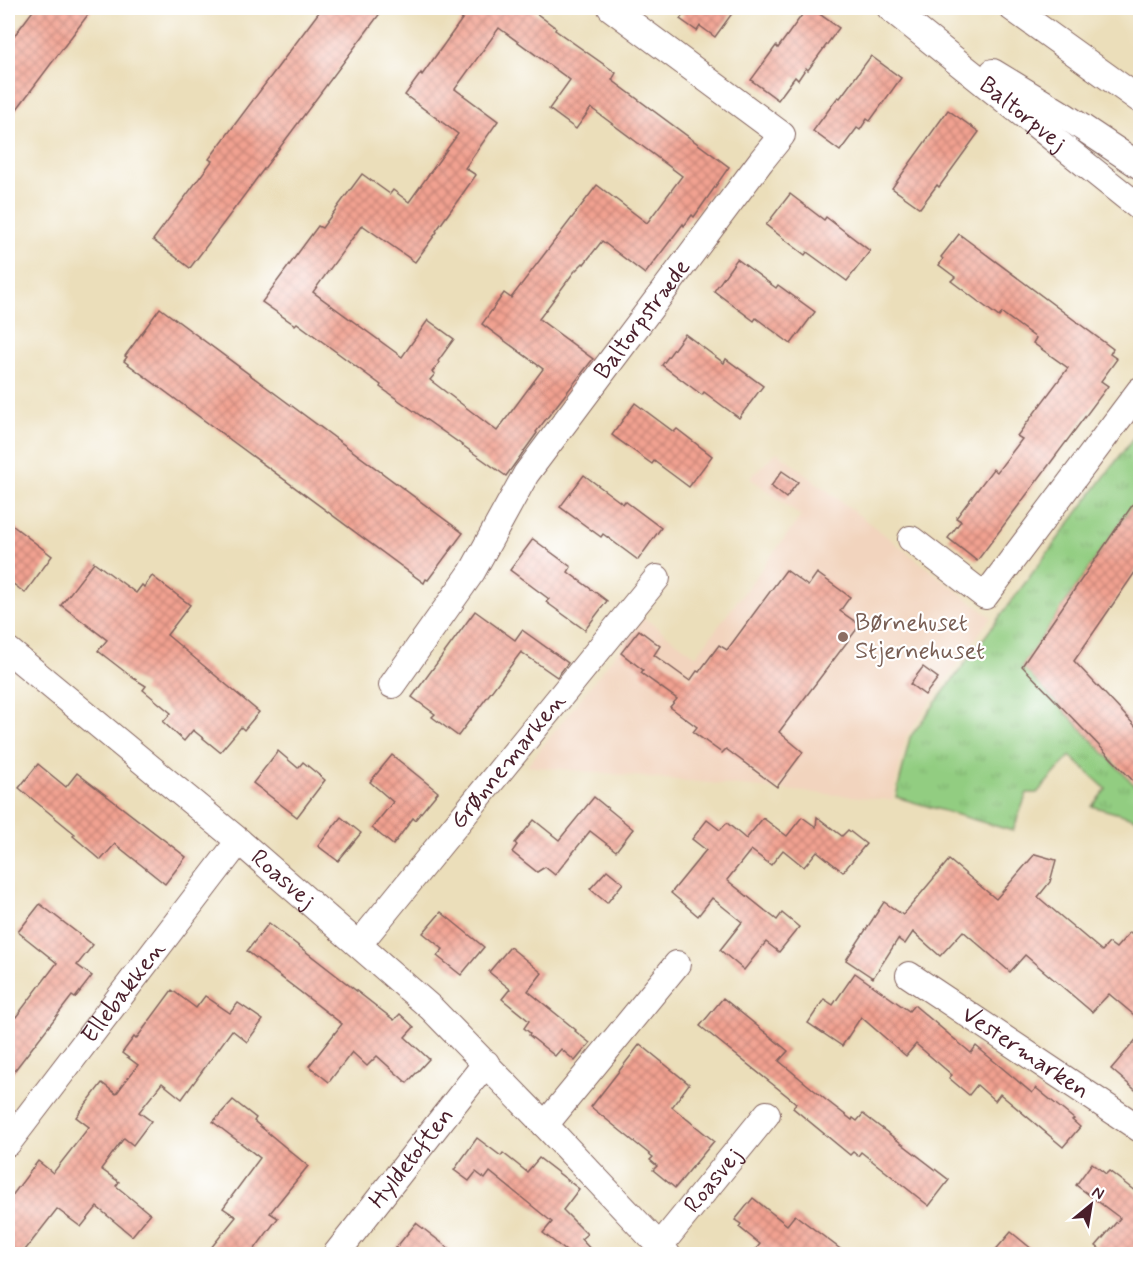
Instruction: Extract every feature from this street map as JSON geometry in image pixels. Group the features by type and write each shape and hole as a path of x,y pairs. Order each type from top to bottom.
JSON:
{"street":[{"name":"Baltorpstræde","path":"392,685 472,572 526,474 782,135 611,8"},
{"path":"1012,8 1140,100"},
{"name":"Baltorpvej","path":"898,13 1065,116 1140,166"},
{"name":"Baltorpvej","path":"898,13 1140,208"},
{"path":"911,539 985,596 1140,390"},
{"name":"Grønnemarken","path":"359,944 657,578"},
{"name":"Roasvej","path":"8,650 239,841 431,1008 663,1250 767,1114"},
{"name":"Ellebakken","path":"8,1143 239,841"},
{"path":"545,1125 677,964"},
{"name":"Vestermarken","path":"909,975 1140,1129"},
{"name":"Hyldetoften","path":"336,1254 486,1063"}],"shaded area":[{"name":"Børnehuset Stjernehuset","path":"777,452 991,617 906,737 892,800 527,766 644,618 696,656 801,516 750,478"}],"green space":[{"path":"1140,429 1140,494 1022,666 1140,791 1140,820 1092,806 1106,789 1070,756 1037,793 1027,793 1013,831 896,797 910,737"}],"building":[{"path":"35,8 93,8 8,121 8,44"},
{"path":"322,8 384,8 190,268 153,240 212,161 209,159"},
{"path":"470,8 529,8 556,28 555,30 616,73 612,80 729,167 694,217 692,215 684,226 683,224 645,274 602,241 584,264 574,272 539,319 593,359 536,432 506,476 380,387 381,385 297,323 295,325 262,302 318,226 322,228 362,174 390,194 393,190 409,202 458,134 405,95 421,73 422,75","holes":["499,28 570,80 549,109 576,129 591,108 682,176 647,223 597,185 511,298 504,293 482,324 543,369 497,431 430,380 435,374 432,372 439,363 438,361 454,339 428,320 402,357 313,292 362,225 415,262 437,232 476,175 465,168 498,121 455,89"]},
{"path":"675,8 736,8 715,37 700,26 697,31 680,19 684,14"},
{"path":"807,8 811,8 839,28 808,70 806,68 798,80 795,77 778,100 751,80"},
{"path":"871,56 901,78 870,121 867,119 860,130 857,128 840,151 813,131"},
{"path":"948,110 979,132 939,187 937,185 920,208 892,188"},
{"path":"790,194 824,220 826,217 870,251 847,281 807,252 805,255 766,225"},
{"path":"959,234 1113,349 1110,354 1117,359 1101,381 1108,386 977,561 948,538 961,521 956,518 993,469 997,472 1022,439 1017,436 1068,368 1033,343 1036,338 1002,313 999,317 951,281 955,277 939,265 943,259 941,257"},
{"path":"737,259 776,288 778,285 815,312 791,344 756,318 754,321 714,291"},
{"path":"160,308 463,533 428,580 426,579 424,583 124,361 127,357 125,356"},
{"path":"685,334 724,363 726,359 763,386 739,418 704,392 702,395 662,365"},
{"path":"635,403 674,432 677,429 712,456 689,487 654,461 652,464 612,435"},
{"path":"782,471 798,482 786,498 771,486"},
{"path":"584,475 623,504 625,501 661,528 638,560 603,534 601,537 560,507"},
{"path":"1140,494 1140,565 1074,661 1140,731 1140,788 1022,666"},
{"path":"8,522 52,556 25,593 8,580"},
{"path":"533,539 571,567 568,572 607,601 585,630 546,602 549,599 510,570"},
{"path":"94,562 136,593 152,576 190,605 167,635 259,712 244,730 241,727 220,752 193,730 184,741 163,722 171,713 143,690 146,686 98,651 107,640 61,605"},
{"path":"786,570 808,586 817,573 850,597 840,611 860,625 779,732 803,752 777,787 726,749 722,753 693,732 697,727 670,707 677,699 641,673 643,670 621,653 639,630 660,646 654,655 690,681 719,645 727,650"},
{"path":"475,611 515,640 522,630 568,663 557,677 521,652 458,736 432,717 435,714 412,697"},
{"path":"923,667 938,678 925,695 910,684"},
{"path":"278,751 298,768 303,762 325,780 297,817 253,783"},
{"path":"392,755 438,792 415,820 413,818 393,845 372,828 393,802 370,782"},
{"path":"38,764 66,787 77,773 186,857 165,884 115,844 101,860 73,836 75,834 19,788"},
{"path":"594,797 633,829 616,851 590,831 555,875 545,867 537,872 512,852 517,845 515,843 534,820 559,840"},
{"path":"341,817 361,833 338,861 318,846"},
{"path":"802,817 816,827 817,817 842,836 848,830 866,844 843,872 817,851 804,867 783,850 771,865 751,850 727,880 777,920 782,913 799,927 779,952 766,942 744,970 720,950 742,922 712,898 698,916 671,893 706,850 692,839 707,820 720,830 727,823 746,839 763,818 787,836"},
{"path":"1035,854 1056,860 1050,882 1038,897 1102,951 1109,943 1116,948 1130,932 1140,941 1140,1020 1109,994 1092,1012 1025,955 1010,972 963,931 940,956 913,932 905,944 898,939 873,978 846,960 884,902 903,915 949,860 996,899"},
{"path":"607,870 623,883 607,903 590,889"},
{"path":"40,904 93,945 77,965 92,976 75,998 72,996 8,1079 8,1011 16,1017 57,963 18,932"},
{"path":"441,912 484,947 461,975 437,956 443,949 423,933"},
{"path":"269,923 394,1020 400,1014 414,1027 405,1037 429,1059 407,1083 377,1056 367,1066 352,1052 329,1082 309,1066 342,1024 247,951"},
{"path":"510,947 542,973 528,991 590,1043 575,1061 561,1049 555,1056 529,1035 530,1033 524,1028 529,1021 502,999 510,989 489,972"},
{"path":"855,973 909,1011 914,1005 971,1053 976,1046 1032,1093 1036,1088 1074,1119 1072,1120 1080,1127 1063,1147 1000,1094 995,1101 977,1085 969,1095 949,1078 952,1075 916,1044 906,1056 861,1017 842,1046 808,1023 824,999 833,1005"},
{"path":"172,990 196,1008 205,996 230,1013 238,1003 263,1020 247,1042 232,1030 182,1099 162,1083 139,1112 151,1121 133,1145 124,1138 101,1169 119,1182 116,1186 150,1214 132,1236 97,1207 81,1227 57,1209 22,1254 8,1254 8,1201 38,1161 53,1173 89,1127 76,1117 102,1083 116,1094 138,1065 122,1053 134,1037 136,1039"},
{"path":"723,998 788,1051 779,1061 826,1100 852,1120 853,1118 857,1121 863,1114 949,1180 929,1206 861,1152 858,1156 853,1152 850,1155 793,1108 796,1103 700,1026"},
{"path":"1140,1035 1140,1094 1111,1069"},
{"path":"640,1044 689,1084 672,1107 714,1141 675,1188 653,1170 657,1166 650,1160 653,1157 591,1107"},
{"path":"233,1100 256,1118 254,1121 308,1166 270,1213 278,1218 251,1254 206,1254 236,1217 223,1208 260,1158 213,1122"},
{"path":"477,1138 501,1156 503,1153 527,1172 539,1158 579,1189 563,1210 587,1234 581,1239 595,1254 570,1254 543,1233 552,1222 490,1172 485,1179 476,1172 469,1181 454,1170"},
{"path":"1092,1163 1106,1174 1109,1171 1140,1195 1140,1254 1106,1254 1096,1246 1120,1218 1076,1185"},
{"path":"753,1198 787,1225 795,1215 847,1254 752,1254 760,1244 739,1227 741,1224 735,1220"},
{"path":"416,1223 456,1254 391,1254"},
{"path":"1011,1232 1038,1254 992,1254"}],"place":[{"name":"Børnehuset Stjernehuset","path":"843,637"}]}
